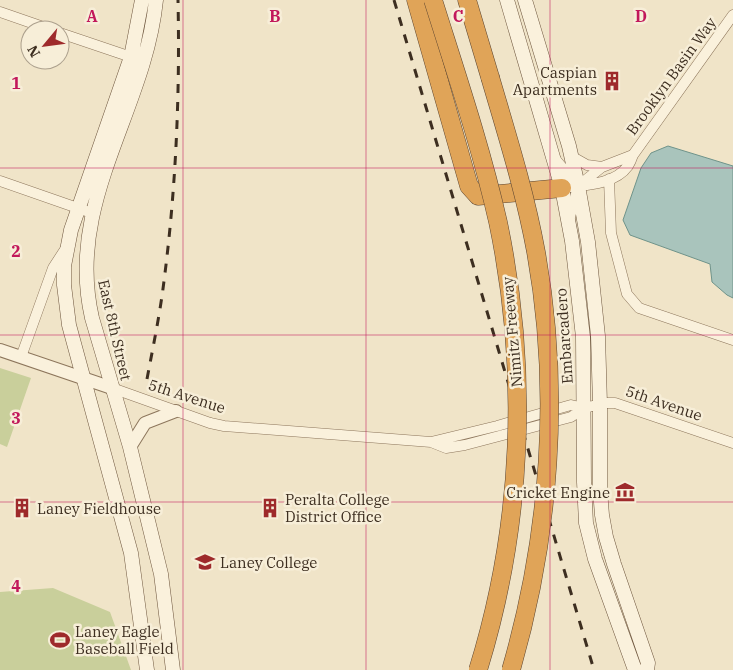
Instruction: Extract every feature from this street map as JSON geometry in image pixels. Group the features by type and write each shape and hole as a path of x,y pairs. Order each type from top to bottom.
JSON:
{"highway":[{"path":"416,0 469,186 478,196 570,187"},
{"name":"Nimitz Freeway","path":"434,0 476,138 494,207 509,284 515,348 517,434 511,519 500,582 478,670"},
{"path":"466,0 512,151 528,212 542,287 548,357 549,440 544,503 532,589 511,670"}],"main road":[{"name":"East 8th Street","path":"142,0 138,25 137,59 92,213 86,247 86,283 92,318 130,447 161,574 173,670"},
{"name":"East 8th Street","path":"147,670 131,553 69,325 65,303 64,266 67,246 78,208 137,59 153,27 156,0"},
{"name":"Embarcadero","path":"507,0 552,156 570,187 588,242 598,336 599,461 602,515 614,564 648,663 647,670"},
{"name":"Embarcadero","path":"525,0 572,156 569,224 581,317 586,523 595,559 635,670"}],"street":[{"path":"0,12 23,20"},
{"name":"Brooklyn Basin Way","path":"570,187 609,179 617,176 628,167 633,155 733,15"},
{"path":"70,36 137,59"},
{"name":"Brooklyn Basin Way","path":"570,187 602,167 633,155"},
{"path":"572,156 587,165 602,167"},
{"path":"609,179 611,233 627,294 639,308 733,340"},
{"path":"0,181 92,213"},
{"name":"East 8th Street","path":"22,358 53,268 67,246"},
{"name":"5th Avenue","path":"0,350 210,423 224,426 431,442 571,405 584,408 615,403 733,443"},
{"path":"130,447 145,424 176,411"}],"green space":[{"path":"0,368 31,378 7,447 0,444"},
{"name":"Laney Eagle Baseball Field","path":"53,588 110,612 131,670 0,670 0,592"}],"water":[{"path":"668,146 733,166 733,298 712,282 710,264 630,235 623,220 641,168 651,153"}],"railway":[{"path":"147,379 162,293 172,211 178,106 178,0"},
{"path":"394,0 594,670"}],"place":[{"name":"Caspian Apartments","path":"612,81"},
{"name":"Cricket Engine","path":"625,492"},
{"name":"Laney Fieldhouse","path":"22,508"},
{"name":"Peralta College District Office","path":"270,508"},
{"name":"Laney College","path":"205,562"},
{"name":"Laney Eagle Baseball Field","path":"60,640"}]}
